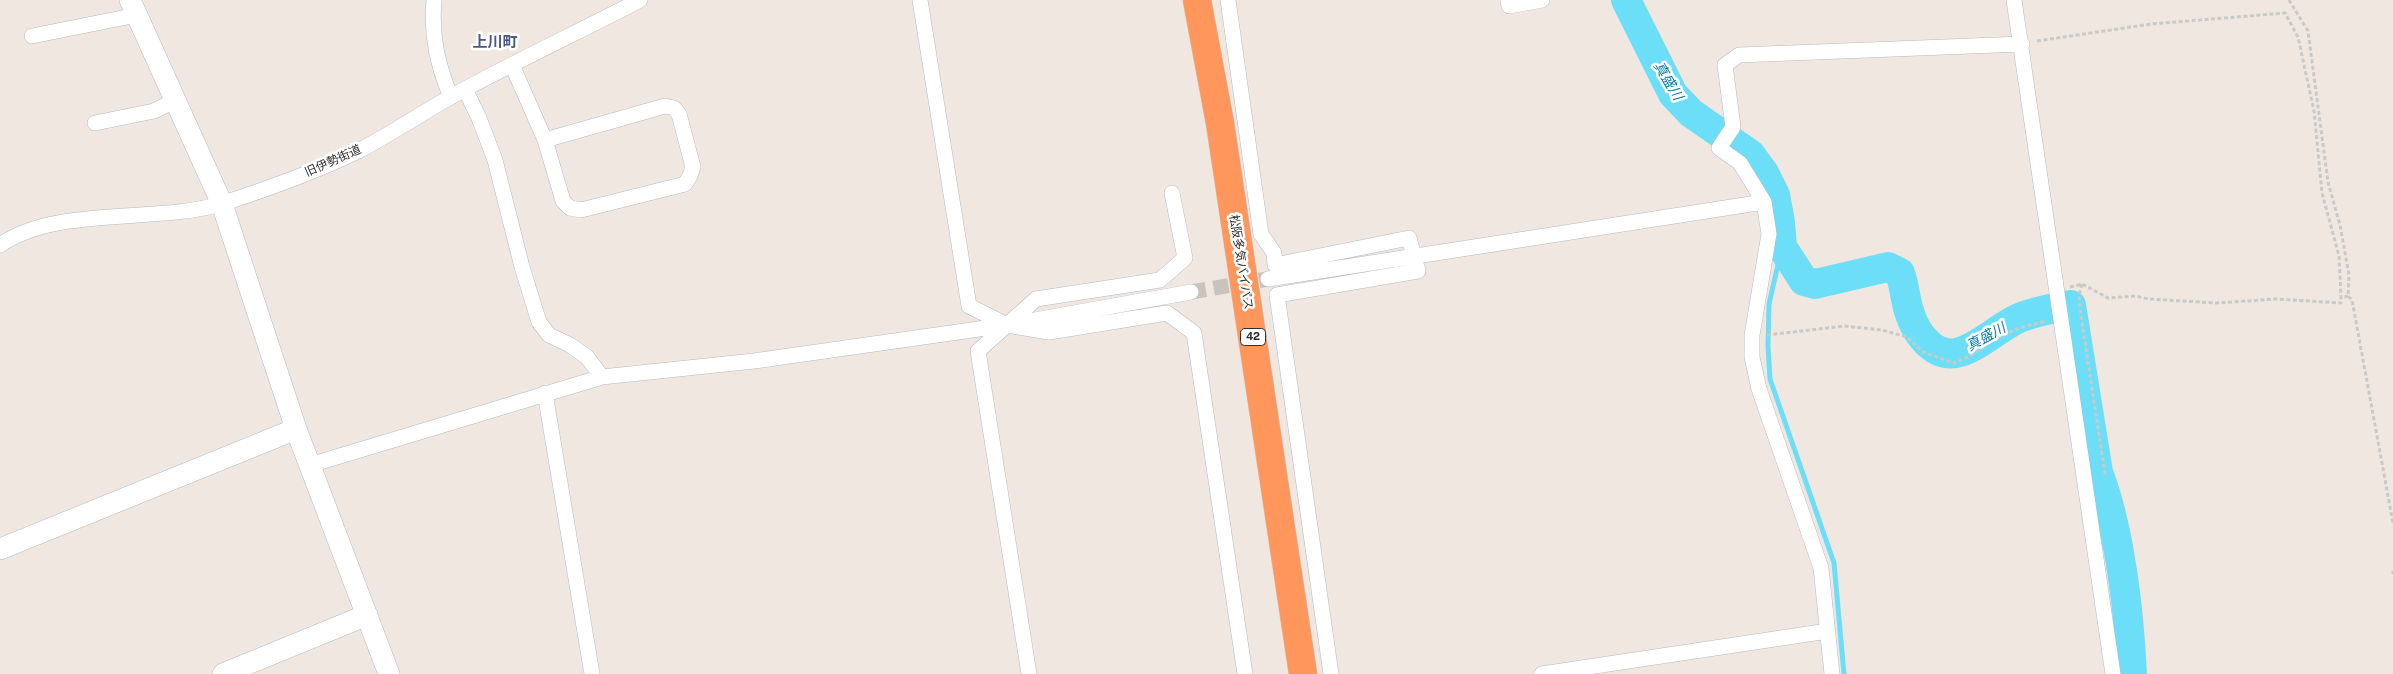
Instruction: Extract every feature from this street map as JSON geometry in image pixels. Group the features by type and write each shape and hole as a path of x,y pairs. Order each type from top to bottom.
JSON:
{"highway":[{"name":"松阪多気バイパス","path":"1197,0 1220,123 1303,674"}],"street":[{"path":"434,0 433,38 436,57 451,96"},
{"name":"旧伊勢街道","path":"0,245 19,235 76,220 177,211 222,204 287,181 359,150 451,96 640,0"},
{"path":"920,0 969,306 1007,326 1049,332 1167,313 1194,333 1245,674"},
{"path":"1228,0 1261,234 1274,253 1275,265 1409,238 1418,272 1277,295 1332,674"},
{"path":"1508,0 1509,6 1542,0"},
{"path":"2014,0 2022,44 2113,674"},
{"path":"32,36 134,7 222,204 296,428 389,674"},
{"path":"1832,674 1821,568 1759,389 1752,357 1752,335 1769,234 1764,202 1740,163 1719,148 1733,127 1725,66 1739,55 2022,44"},
{"path":"512,65 545,140 563,201 570,208 581,210 685,184 693,167 679,114 674,108 665,106 545,140"},
{"path":"465,89 492,151 528,289 539,322 549,335 570,345 587,357 602,377"},
{"path":"95,123 154,111 174,100"},
{"path":"1029,674 978,351 1036,299 1160,280 1185,258 1172,193"},
{"path":"1268,279 1764,202"},
{"path":"310,465 602,377 754,361 1007,326 1191,292"},
{"path":"545,393 592,674"},
{"path":"0,549 296,428"},
{"path":"223,674 367,616"},
{"path":"1542,674 1828,631"}],"path":[{"path":"2289,0 2308,31 2328,182 2340,225 2349,275 2348,296 2352,300 2393,523"},
{"path":"2022,44 2086,32 2151,24 2286,13 2298,38 2314,111 2322,193 2339,256 2341,303 2276,299 2257,302 2217,303 2148,299 2136,296 2108,298 2082,284 2058,290"},
{"path":"2082,284 2079,296 2081,316 2105,474"},
{"path":"2341,298 2348,296"},
{"path":"1780,335 1817,328 1844,326 1882,330 1907,336 1923,352 1954,363 1968,357 1991,341 2019,328 2061,317"}],"waterway":[{"name":"真盛川","path":"1626,0 1673,94 1691,113 1750,154 1764,173 1775,195 1782,247 1804,281 1815,284 1888,267 1900,273 1908,309 1916,329 1933,347 1948,353 1964,351 2019,318 2071,305 2098,472 2106,495 2118,545 2129,624 2132,674"},
{"path":"1782,247 1769,304 1768,346 1770,379 1834,563 1844,674"}],"tunnel":[{"path":"1191,292 1268,279"}],"district":[{"name":"上川町","path":"495,42"}]}
